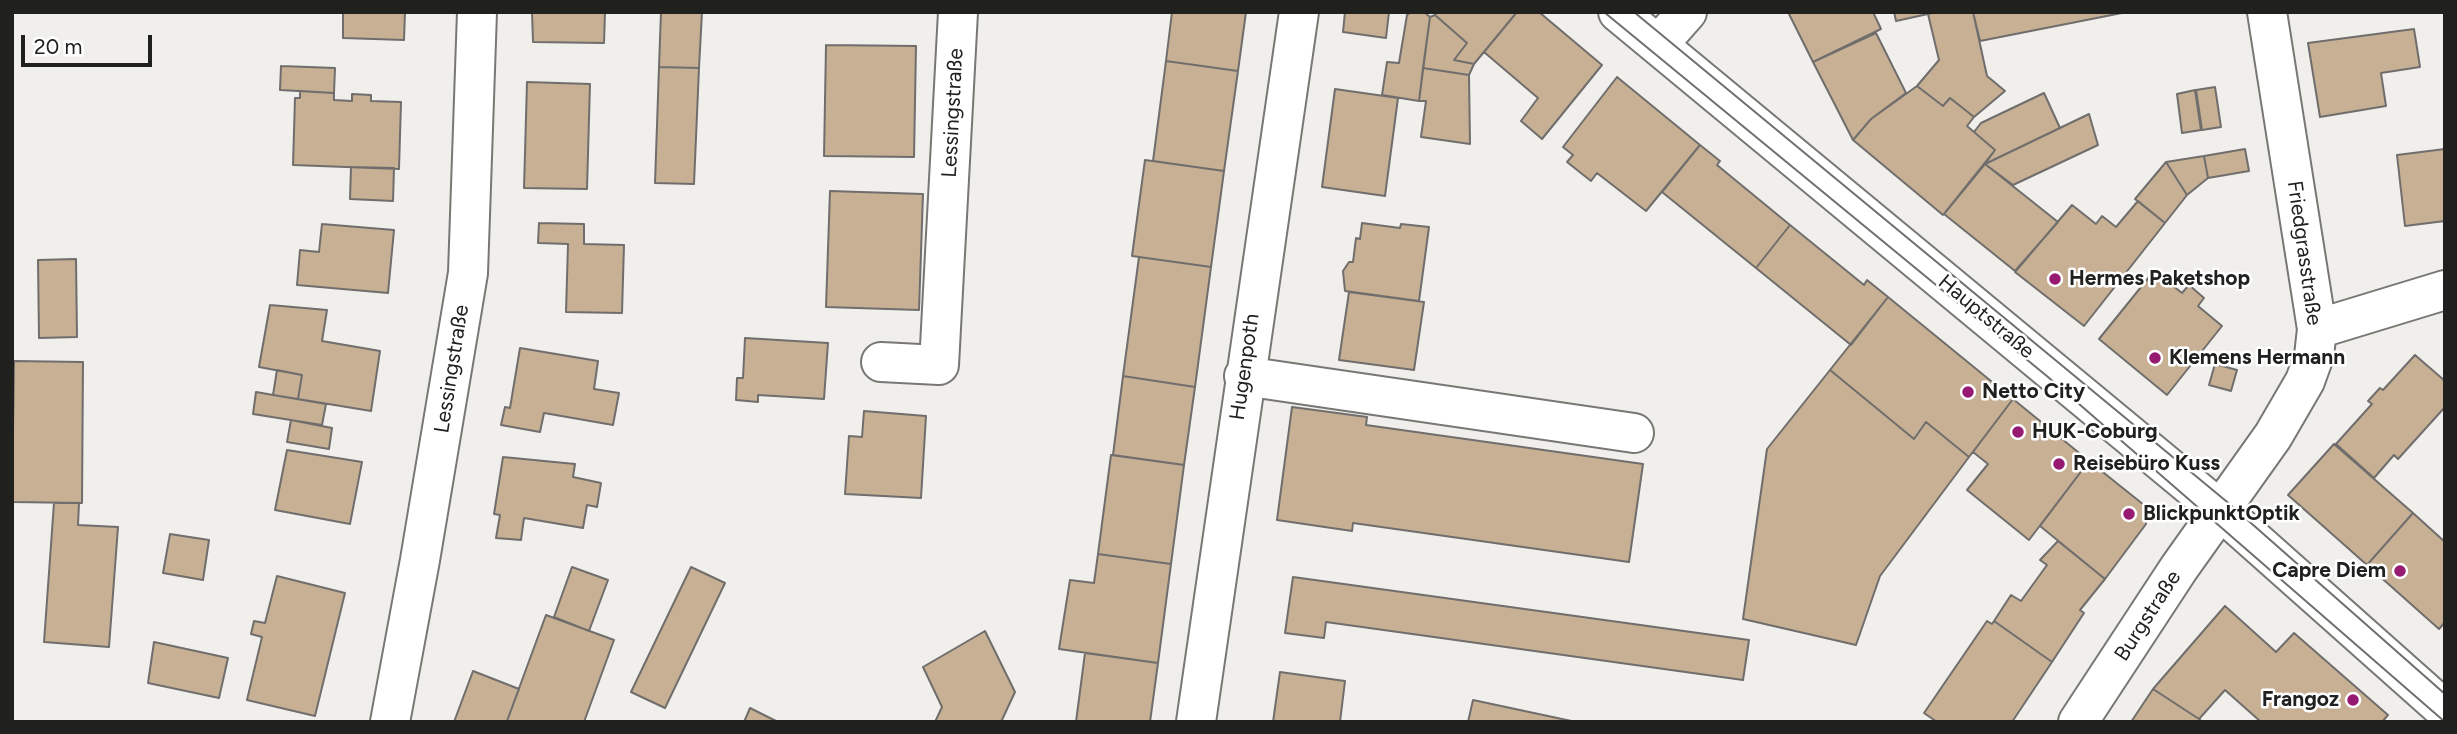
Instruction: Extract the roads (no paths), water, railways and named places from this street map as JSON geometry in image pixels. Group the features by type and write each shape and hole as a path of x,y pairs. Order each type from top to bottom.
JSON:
{"street":[{"name":"Lessingstraße","path":"390,722 421,560 468,273 477,12"},
{"name":"Lessingstraße","path":"881,362 939,365 958,12"},
{"name":"Hugenpoth","path":"1196,722 1244,376 1299,12"},
{"name":"Hauptstraße","path":"1618,12 2220,510 2445,709"},
{"path":"1658,45 1687,12"},
{"name":"Friedgrasstraße","path":"2220,510 2273,436 2305,381 2314,356 2316,329 2267,12"},
{"path":"2316,329 2445,289"},
{"path":"1244,376 1634,433"},
{"name":"Burgstraße","path":"2078,722 2220,510"}],"tram line":[{"path":"1604,12 2048,377 2445,722"},
{"path":"1634,12 2226,501 2445,694"}],"place":[{"name":"Hermes Paketshop","path":"2055,279"},
{"name":"Klemens Hermann","path":"2155,358"},
{"name":"Netto City","path":"1968,392"},
{"name":"HUK-Coburg","path":"2018,432"},
{"name":"Reisebüro Kuss","path":"2059,464"},
{"name":"BlickpunktOptik","path":"2129,514"},
{"name":"Capre Diem","path":"2400,571"},
{"name":"Frangoz","path":"2353,700"}]}
